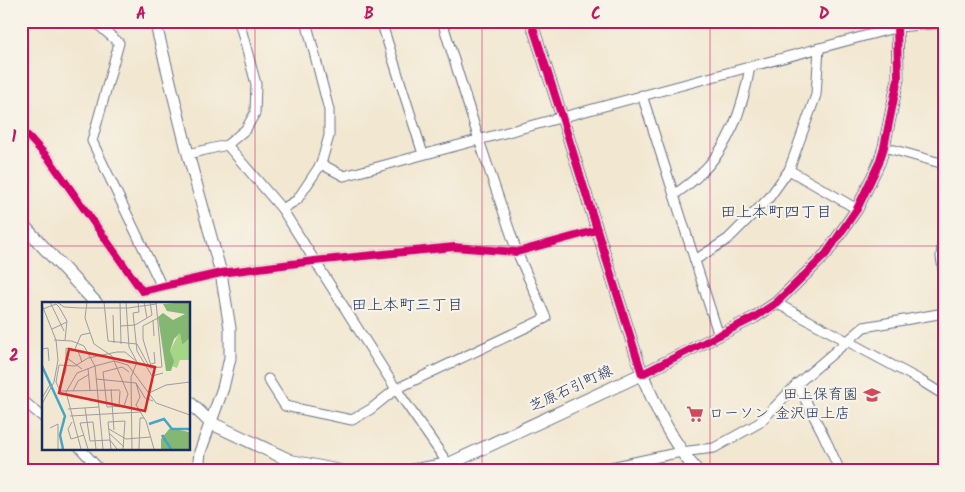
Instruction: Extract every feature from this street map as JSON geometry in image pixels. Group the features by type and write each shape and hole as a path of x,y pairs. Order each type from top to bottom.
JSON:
{"main road":[{"path":"21,223 95,302"},
{"path":"642,374 660,416 681,452 697,471"},
{"name":"芝原石引町線","path":"410,471 451,467 642,374"},
{"path":"190,403 211,423 291,461 340,471"}],"street":[{"path":"94,21 119,43 92,141 161,285"},
{"path":"155,21 188,154 221,272 230,328 230,358 223,388 200,452 198,471"},
{"path":"188,154 227,145 246,129 255,113 256,84 240,21"},
{"path":"282,209 297,200 321,164 329,136 328,110 306,21"},
{"path":"381,21 423,154"},
{"path":"268,379 285,406 352,420 371,409 396,389 546,318 517,252 479,140 442,21"},
{"path":"531,21 642,374 755,318 776,303 826,254 857,209 879,163 898,79 898,24"},
{"path":"321,164 344,176 750,67 898,24 944,23"},
{"path":"695,260 728,239 769,198 789,170 816,94 819,48"},
{"path":"674,195 699,176 725,145 737,121 750,67"},
{"path":"642,95 719,336"},
{"path":"21,132 28,136 49,158 142,291 221,272 314,262 454,248 517,252 597,230"},
{"path":"227,145 282,209 396,389 451,467"},
{"path":"884,147 944,164"},
{"path":"789,170 857,209"},
{"path":"944,224 942,257 944,275"},
{"path":"776,303 918,379 944,395"},
{"path":"602,471 610,467 681,452 714,448 759,422 797,384 864,327 944,313"},
{"path":"797,384 840,471"},
{"path":"21,399 42,416"},
{"path":"82,450 101,471"},
{"path":"21,464 33,471"}],"cycle path":[{"path":"531,21 642,374 755,317 776,303 826,254 857,209 879,163 884,147 898,79 897,21"},
{"path":"21,132 28,136 49,159 142,291 221,273 314,261 454,247 517,252 597,230"}],"place":[{"name":"田上保育園","path":"872,395"},
{"name":"ローソン 金沢田上店","path":"695,414"}],"district":[{"name":"田上本町四丁目","path":"776,212"},
{"name":"田上本町三丁目","path":"407,305"}]}
